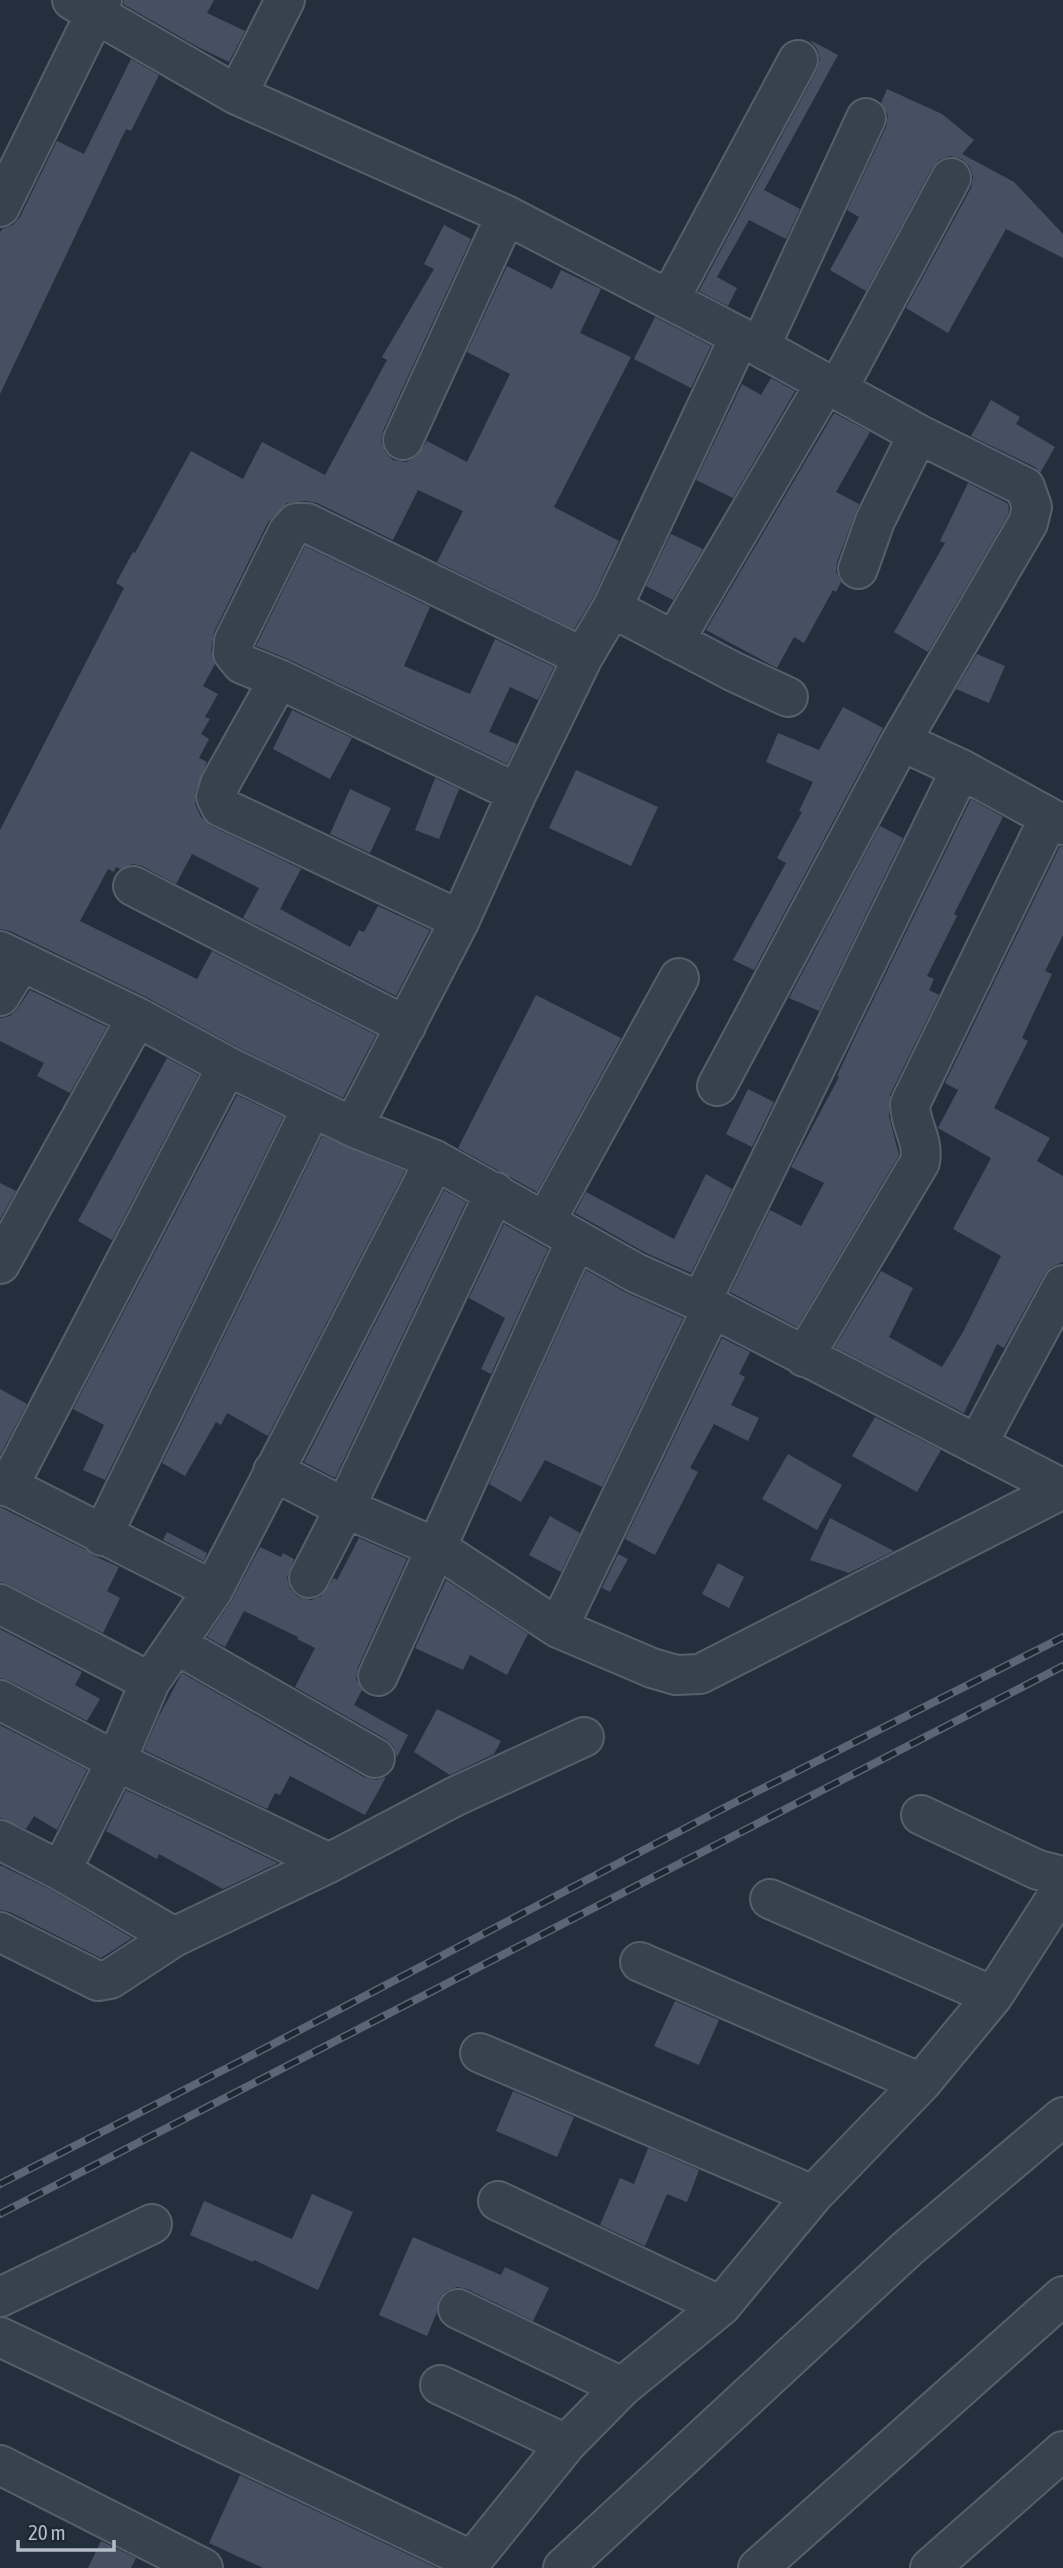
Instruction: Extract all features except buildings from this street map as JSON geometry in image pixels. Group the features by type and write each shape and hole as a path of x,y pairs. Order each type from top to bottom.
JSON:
{"street":[{"path":"237,95 285,0"},
{"path":"0,207 89,4 237,95 506,215 918,434 1025,487 1032,507 1028,523 901,741 717,1086"},
{"path":"669,300 798,60"},
{"path":"353,1127 460,920 517,793 583,657 612,608 866,118"},
{"path":"674,641 831,387 951,178"},
{"path":"403,440 506,215"},
{"path":"859,569 875,521 918,434"},
{"path":"517,793 279,679 242,664 233,653 234,641 288,532 296,523 307,523 583,657"},
{"path":"612,608 788,697"},
{"path":"279,679 220,784 216,797 221,807 460,920"},
{"path":"804,1357 920,1162 922,1146 910,1114 910,1104 1056,822 961,769 901,741"},
{"path":"558,1628 706,1305 961,769"},
{"path":"133,886 406,1026"},
{"path":"0,996 10,956 353,1127 435,1160 636,1273 706,1305 1063,1489"},
{"path":"378,1676 437,1548 561,1231 679,978"},
{"path":"0,1264 137,1017"},
{"path":"214,1590 102,1536 4,1484 228,1066"},
{"path":"102,1536 312,1107"},
{"path":"61,1871 116,1762 150,1682 214,1590 435,1160"},
{"path":"309,1578 495,1192"},
{"path":"977,1445 1063,1285"},
{"path":"273,1471 345,1508 437,1548 558,1628 652,1668 677,1675 701,1674 1063,1489"},
{"path":"0,1604 150,1682"},
{"path":"177,1646 375,1758"},
{"path":"0,1700 116,1762 329,1863"},
{"path":"0,1932 98,1981 104,1981 117,1976 174,1937 329,1863 456,1796 584,1738"},
{"path":"921,1815 1038,1870 1063,1876"},
{"path":"0,1840 61,1871 174,1937"},
{"path":"0,2337 469,2564 566,2444 622,2387 721,2306 813,2195 921,2083 993,1996 1063,1887"},
{"path":"771,1899 993,1996"},
{"path":"640,1962 921,2083"},
{"path":"480,2053 813,2195"},
{"path":"563,2568 908,2248 1063,2117"},
{"path":"498,2202 721,2306"},
{"path":"0,2297 152,2224"},
{"path":"758,2568 1063,2296"},
{"path":"458,2309 622,2387"},
{"path":"440,2385 566,2444"},
{"path":"930,2568 1063,2451"},
{"path":"0,2465 202,2568"}],"railway":[{"path":"0,2184 726,1807 1063,1637"},
{"path":"0,2214 1063,1666"}]}
